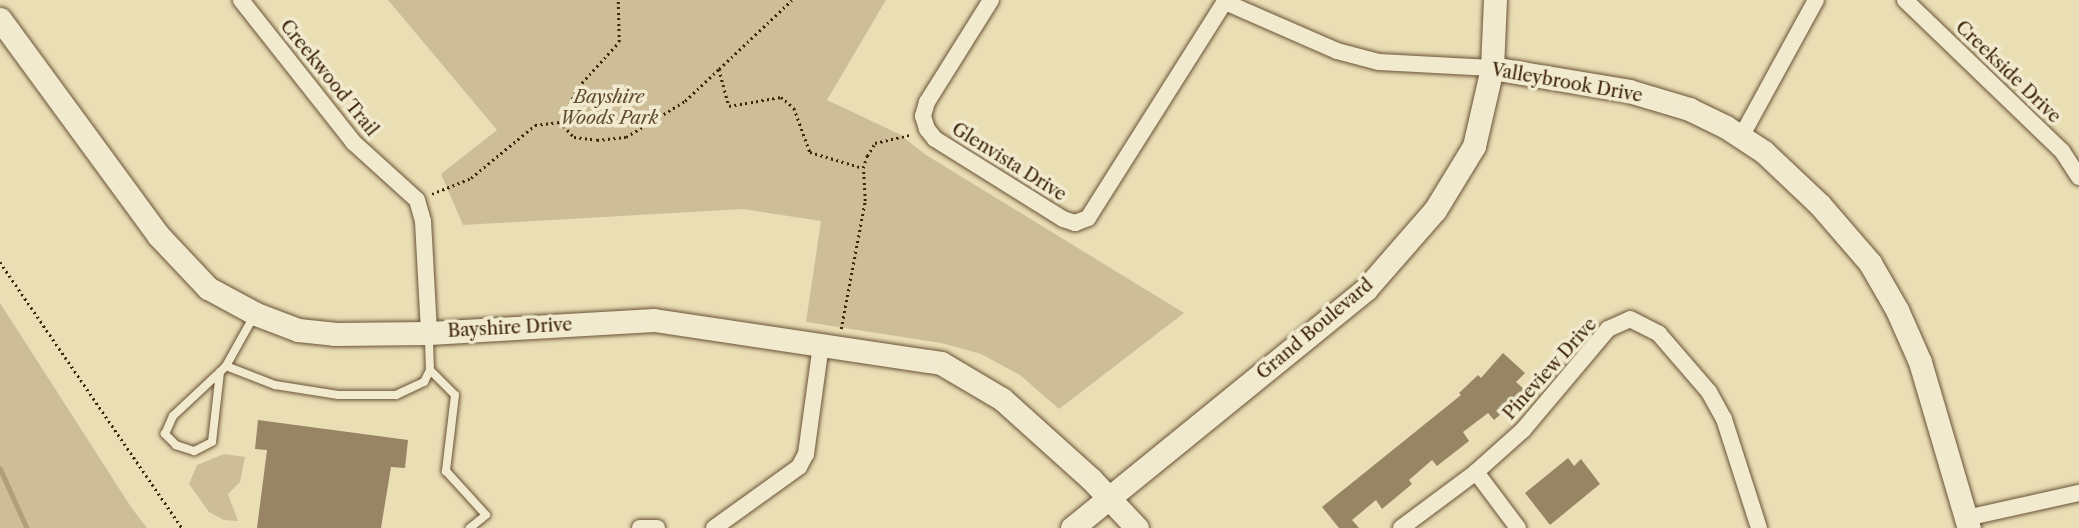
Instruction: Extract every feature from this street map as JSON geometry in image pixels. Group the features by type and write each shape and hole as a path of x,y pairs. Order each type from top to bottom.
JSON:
{"street":[{"name":"Creekwood Trail","path":"241,0 353,142 416,200 423,221 429,333"},
{"name":"Glenvista Drive","path":"991,0 927,103 923,117 926,129 935,139 1063,219 1075,223 1088,218 1226,1"},
{"name":"Grand Boulevard","path":"1072,528 1366,289 1436,210 1474,146 1492,68 1495,0"},
{"path":"1741,137 1816,0"},
{"name":"Creekside Drive","path":"1905,0 2062,150 2079,177"},
{"name":"Valleybrook Drive","path":"1226,1 1337,51 1379,62 1492,68 1629,91 1689,109 1764,152 1820,205 1870,263 1898,310 1920,362 1968,523"},
{"name":"Bayshire Drive","path":"0,19 158,235 208,288 256,314 298,330 334,334 429,333 654,320 941,363 1002,399 1109,498 1137,528"},
{"name":"Pineview Drive","path":"1401,528 1475,472 1523,430 1608,329 1630,319 1659,334 1709,393 1724,419 1759,528"},
{"path":"714,528 794,472 803,460 821,344"},
{"path":"1475,472 1518,528"},
{"path":"1968,523 2079,493"},
{"path":"640,528 657,528"}],"lane":[{"path":"223,369 212,442 194,451 176,445 165,433 173,416 223,369 256,314"},
{"path":"223,369 275,385 338,396 396,395 424,382 430,370 429,333"},
{"path":"430,370 455,395 446,471 486,515 470,528"}],"path":[{"path":"565,127 567,109 578,87 620,42 618,0"},
{"path":"430,195 471,178 535,125 560,122 574,137 597,140 626,137 685,101 792,0"},
{"path":"719,69 729,106 781,97 794,108 810,152 863,168"},
{"path":"841,329 865,201 863,168 875,143 911,135"},
{"path":"0,262 182,528"}],"green space":[{"name":"Bayshire Woods Park","path":"388,0 886,0 827,100 899,134 926,155 1184,313 1059,409 1020,375 981,354 941,343 806,322 821,221 743,209 463,225 441,174 497,130"},
{"path":"0,303 131,507 147,528 0,528"},
{"path":"224,454 245,457 240,482 228,494 238,521 224,520 209,512 189,484 197,465"}],"building":[{"path":"1503,353 1525,373 1516,382 1525,390 1494,420 1488,413 1463,432 1469,441 1437,466 1432,460 1409,480 1412,484 1382,509 1376,500 1352,520 1359,528 1339,528 1322,507 1461,395 1459,393 1478,375 1481,378"},
{"path":"258,420 408,440 405,468 391,467 381,528 257,528 267,450 255,449"},
{"path":"1568,458 1574,466 1581,459 1600,484 1550,525 1525,493"}],"waterway":[{"path":"0,468 27,528"}]}
